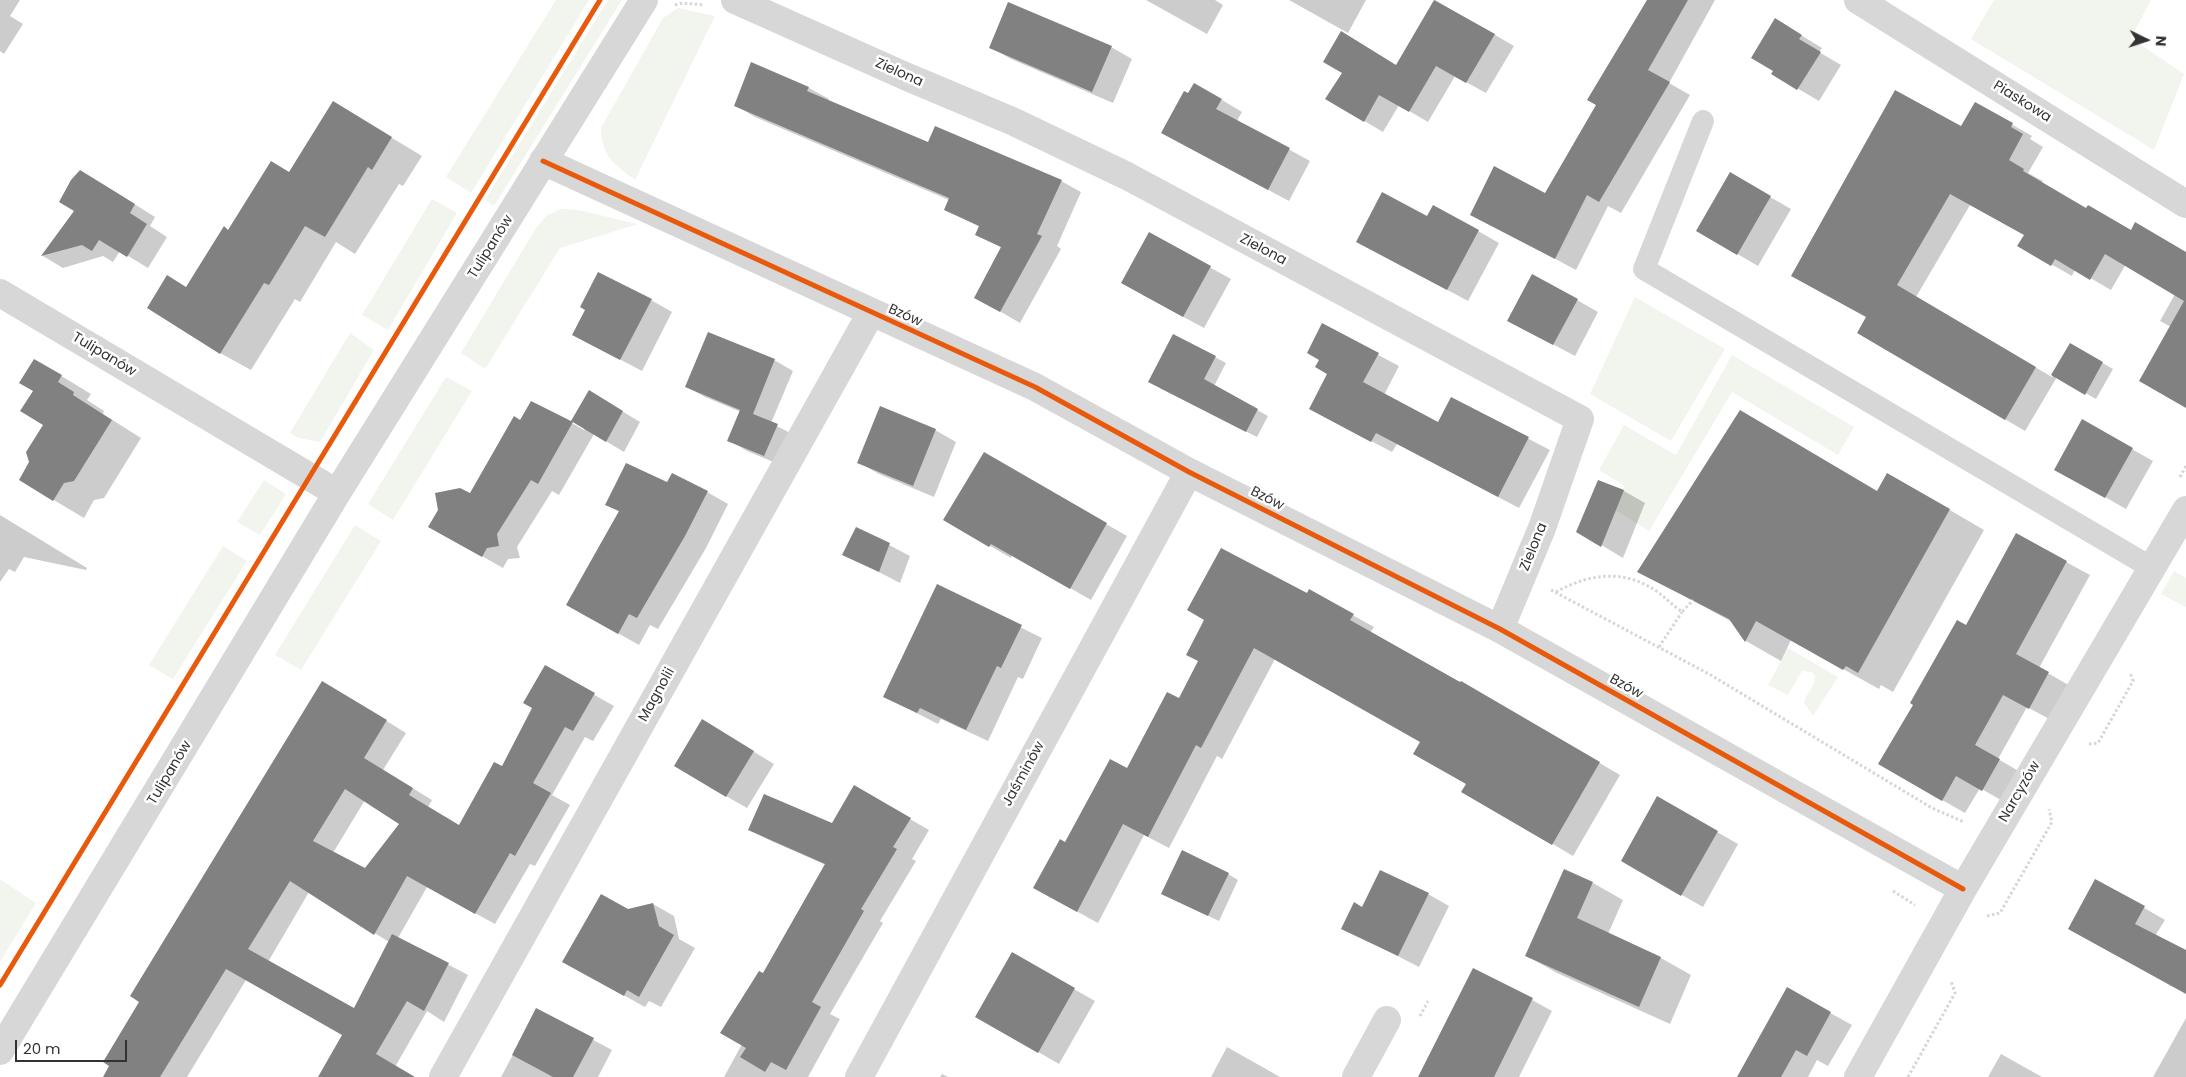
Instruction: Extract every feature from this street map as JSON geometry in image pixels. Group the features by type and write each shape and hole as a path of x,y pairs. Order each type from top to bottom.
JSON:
{"street":[{"name":"Tulipanów","path":"0,1051 337,493 644,0"},
{"name":"Zielona","path":"735,0 905,76 1012,121 1127,176 1580,419 1542,528 1500,629"},
{"name":"Piaskowa","path":"1858,0 2186,204"},
{"name":"Bzów","path":"543,161 1035,387 1189,472 1500,629 1963,889"},
{"name":"Tulipanów","path":"0,293 337,493"},
{"name":"Magnolii","path":"442,1077 871,313"},
{"name":"Jaśminów","path":"859,1077 1189,472"},
{"name":"Narcyzów","path":"1858,1077 1963,889 2186,510"},
{"path":"1356,1077 1388,1020"}],"lane":[{"path":"1704,120 1644,268 2152,568"}],"path":[{"path":"1523,574 1709,674 1932,808 1969,824"},
{"path":"1556,592 1578,580 1602,576 1619,577 1648,586 1682,612 1692,600"},
{"path":"1659,647 1682,612"},
{"path":"2079,746 2098,743 2133,681 2127,668"},
{"path":"1981,918 2000,912 2052,822 2049,807"},
{"path":"1889,889 1921,908"},
{"path":"1908,1077 1955,993 1949,974"}],"shaded area":[{"path":"556,0 589,0 471,193 446,177"},
{"path":"608,0 622,0 494,206 485,200"},
{"path":"1994,0 2151,0 2131,38 2184,74 2154,150 1971,39"},
{"path":"678,8 715,16 635,180 610,159 604,146 601,128 663,18"},
{"path":"432,199 457,213 388,330 362,315"},
{"path":"561,209 578,210 638,224 560,248 485,369 461,353 536,228 546,216"},
{"path":"1635,297 1725,349 1671,441 1590,394"},
{"path":"350,333 374,350 320,442 299,438 290,433"},
{"path":"1732,355 1854,427 1838,455 1732,392 1649,531 1612,508 1625,486 1599,470 1624,425 1676,455"},
{"path":"446,377 472,391 393,520 368,504"},
{"path":"264,480 286,494 260,535 237,522"},
{"path":"355,525 381,541 301,670 275,655"},
{"path":"223,546 247,561 173,679 149,665"},
{"path":"2174,571 2186,578 2186,607 2161,594"},
{"path":"1788,648 1838,677 1813,716 1804,703 1815,680 1812,672 1802,671 1788,695 1768,685"},
{"path":"0,879 36,903 0,962"}],"building":[{"path":"1434,0 1495,34 1466,83 1436,66 1409,112 1379,95 1364,122 1325,99 1342,73 1323,62 1341,31 1396,65"},
{"path":"1647,0 1688,0 1648,70 1670,82 1599,202 1587,195 1555,259 1470,215 1494,166 1545,193 1596,105 1587,100"},
{"path":"1008,2 1112,46 1092,92 989,48"},
{"path":"1775,18 1802,35 1799,39 1821,52 1797,90 1771,74 1773,71 1751,58"},
{"path":"751,62 809,87 807,91 928,142 935,126 1062,180 1037,234 1042,236 1000,312 974,298 1001,247 975,235 979,226 944,210 949,198 734,106"},
{"path":"1194,83 1222,99 1216,109 1290,148 1268,190 1161,133 1184,91 1188,93"},
{"path":"1895,90 1961,126 1975,102 2013,123 2011,127 2023,134 2009,160 2024,169 2023,171 2086,208 2088,205 2131,230 2135,222 2186,252 2186,408 2139,381 2184,301 2105,254 2090,280 2055,259 2051,266 2017,246 2024,235 1950,194 1897,285 2036,367 2005,420 1857,333 1866,317 1791,276"},
{"path":"333,101 392,137 372,170 368,167 325,237 305,226 269,285 264,283 220,354 147,308 167,275 186,287 224,226 228,230 271,161 289,172"},
{"path":"80,170 135,204 130,213 147,224 127,257 99,240 92,251 82,245 41,256 74,211 59,202 71,180"},
{"path":"1730,172 1771,196 1737,255 1696,231"},
{"path":"1382,192 1427,216 1433,205 1479,230 1447,290 1356,242"},
{"path":"1149,232 1211,266 1183,317 1121,283"},
{"path":"598,272 652,299 620,360 572,335 585,310 580,307"},
{"path":"1532,274 1578,299 1553,345 1507,321"},
{"path":"1322,323 1379,353 1363,382 1438,422 1451,397 1529,437 1498,497 1376,433 1371,442 1309,409 1327,374 1315,367 1319,360 1307,353"},
{"path":"708,332 775,359 753,414 778,424 764,456 727,441 740,410 685,387"},
{"path":"1173,334 1216,356 1204,379 1258,409 1246,432 1148,382"},
{"path":"2070,343 2103,362 2085,395 2051,375"},
{"path":"34,359 62,375 58,382 74,392 73,395 112,420 74,481 64,483 53,501 19,480 29,462 26,452 43,425 20,411 33,391 19,383"},
{"path":"589,390 623,411 606,442 571,421"},
{"path":"531,401 573,422 538,484 531,480 497,534 499,546 487,548 482,557 428,527 438,510 435,493 460,488 470,493 514,416 520,420"},
{"path":"880,406 936,429 913,486 857,463"},
{"path":"1740,410 1877,491 1887,473 1950,509 1858,673 1846,666 1843,670 1756,621 1745,642 1729,619 1637,572"},
{"path":"2082,419 2133,448 2105,498 2054,470"},
{"path":"984,452 1107,523 1070,589 991,544 989,547 943,520"},
{"path":"626,463 667,482 672,473 708,491 685,536 637,618 629,614 618,634 566,605 619,511 605,505"},
{"path":"1598,480 1624,490 1601,547 1576,532"},
{"path":"856,527 890,543 879,572 842,555"},
{"path":"2016,533 2067,561 2016,654 2049,672 2029,709 2003,695 1975,745 2000,759 1982,791 1956,776 1942,801 1878,764 1913,705 1910,703 1957,620 1966,625"},
{"path":"1221,548 1307,593 1309,589 1354,614 1350,620 1461,681 1600,762 1552,845 1461,792 1466,784 1413,754 1420,742 1254,648 1201,748 1196,745 1148,837 1123,824 1077,912 1033,888 1060,839 1065,842 1110,759 1127,768 1167,692 1179,698 1198,661 1186,655 1204,620 1187,610"},
{"path":"937,584 1022,625 1001,668 997,666 966,730 920,708 917,713 883,697"},
{"path":"545,665 595,693 573,731 565,727 533,783 551,793 515,856 510,853 475,914 407,876 374,935 290,881 248,949 354,1008 392,934 449,963 424,1011 407,1001 376,1054 415,1077 318,1077 342,1035 226,969 160,1077 103,1077 109,1066 103,1062 139,1002 130,996 322,681 387,720 364,758 413,788 409,795 459,825 494,762 502,766 532,708 523,703","holes":["345,789 399,824 365,868 313,841"]},
{"path":"702,719 754,751 726,797 674,766"},
{"path":"854,785 911,818 893,847 897,849 861,909 864,911 812,1002 821,1007 786,1070 771,1062 765,1072 740,1057 746,1048 720,1033 759,971 763,973 825,864 748,830 764,794 832,823"},
{"path":"1657,796 1718,831 1681,896 1621,861"},
{"path":"1182,850 1229,873 1208,916 1161,894"},
{"path":"1564,869 1593,882 1577,918 1661,957 1639,1007 1525,956"},
{"path":"1380,870 1429,893 1398,956 1341,929 1354,902 1362,907"},
{"path":"2095,879 2145,906 2135,924 2186,950 2186,994 2068,929"},
{"path":"601,894 628,909 653,903 659,926 674,935 639,997 627,990 624,996 562,962"},
{"path":"1012,952 1075,988 1038,1053 975,1017"},
{"path":"1473,968 1533,998 1494,1077 1418,1077"},
{"path":"1787,987 1831,1012 1807,1056 1796,1050 1781,1077 1737,1077"},
{"path":"536,1008 594,1038 573,1077 553,1077 512,1055"}],"cycle path":[{"path":"0,985 600,0"},
{"path":"543,161 1035,387 1189,472 1500,629 1963,889"}]}
